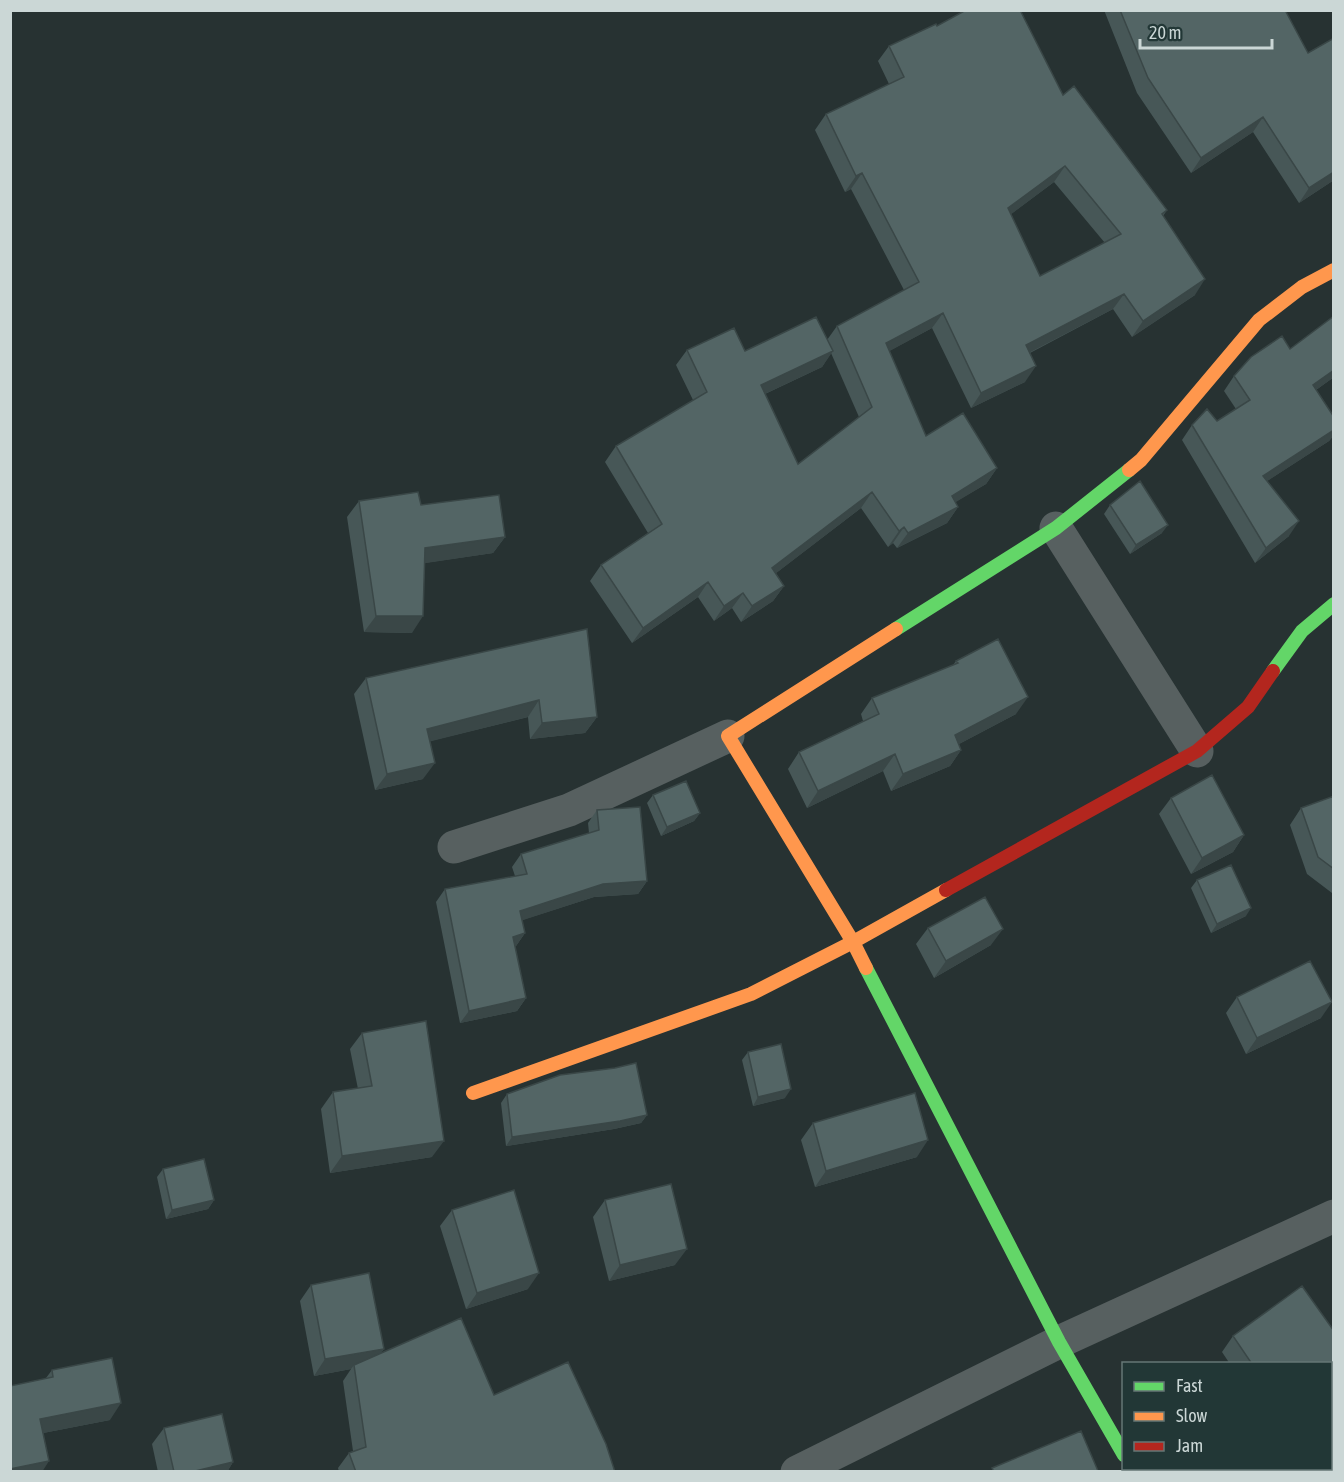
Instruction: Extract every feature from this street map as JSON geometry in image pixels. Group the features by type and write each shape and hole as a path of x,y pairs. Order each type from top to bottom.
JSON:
{"street":[{"path":"454,847 569,810 728,736 1056,528 1141,460 1259,320 1302,287 1334,270"},
{"path":"1056,528 1197,751"},
{"path":"473,1093 751,994 853,942 1197,751 1248,707 1302,631 1334,604"},
{"path":"728,736 853,942 1059,1342 1122,1452"},
{"path":"797,1472 1059,1342 1334,1216"}],"building":[{"path":"966,10 1020,10 1063,95 1074,86 1167,210 1162,214 1205,279 1143,321 1124,294 1026,345 1036,366 981,393 943,313 886,343 926,436 963,413 997,468 952,496 958,507 908,533 904,527 899,531 872,492 772,568 784,586 752,606 743,593 724,606 708,582 643,628 601,565 662,524 616,446 707,392 687,350 734,328 745,351 816,317 833,351 761,385 798,464 872,407 837,326 919,282 862,173 856,176 826,114 904,77 889,46 936,24 937,26","holes":["1065,166 1121,234 1040,276 1008,208"]},
{"path":"1120,10 1285,10 1308,53 1334,38 1334,172 1309,188 1263,117 1201,158 1148,78"},
{"path":"1334,316 1334,370 1313,385 1334,417 1334,430 1263,476 1299,521 1266,548 1192,425 1207,409 1217,421 1250,400 1234,376 1251,357 1282,336 1290,349"},
{"path":"1140,481 1168,525 1136,545 1110,505"},
{"path":"418,492 421,505 499,495 505,537 425,548 423,616 376,616 359,501"},
{"path":"587,629 597,717 542,723 539,700 427,729 435,763 387,774 366,678"},
{"path":"998,639 1028,697 955,735 961,750 903,774 895,754 818,791 799,752 879,714 872,698 958,663 956,661"},
{"path":"1212,775 1244,835 1202,858 1171,798"},
{"path":"686,781 700,813 667,827 653,795"},
{"path":"1334,796 1334,869 1318,857 1301,808"},
{"path":"640,807 647,881 603,884 520,911 525,933 513,937 526,998 469,1011 445,889 527,874 521,854 599,830 597,810"},
{"path":"1231,865 1251,908 1217,924 1197,880"},
{"path":"985,897 1003,929 946,961 928,928"},
{"path":"1310,961 1332,1002 1257,1038 1237,997"},
{"path":"426,1021 444,1141 342,1156 333,1092 372,1086 362,1033"},
{"path":"781,1044 791,1089 758,1097 748,1052"},
{"path":"636,1063 647,1115 512,1137 507,1094 560,1075"},
{"path":"915,1093 928,1140 826,1171 813,1123"},
{"path":"204,1159 214,1200 172,1210 163,1169"},
{"path":"671,1184 687,1249 620,1265 605,1200"},
{"path":"514,1190 539,1273 477,1293 452,1210"},
{"path":"369,1273 384,1349 325,1359 311,1285"},
{"path":"1302,1286 1334,1331 1334,1472 1303,1472 1332,1470 1332,1362 1251,1362 1233,1336"},
{"path":"461,1318 494,1395 568,1362 606,1444 615,1472 356,1472 349,1453 366,1447 354,1365"},
{"path":"112,1358 121,1403 40,1419 49,1461 10,1469 10,1386 53,1377 52,1370"},
{"path":"222,1414 233,1462 191,1472 174,1472 164,1428"},
{"path":"1081,1431 1098,1471 994,1472 992,1468"}],"traffic: fast":[{"path":"896,629 1056,528 1129,470"},
{"path":"1273,671 1302,631 1334,604"},
{"path":"866,968 1059,1342 1122,1452"}],"traffic: slow":[{"path":"1129,470 1141,460 1259,320 1302,287 1334,270"},
{"path":"866,968 853,942 728,736 896,629"},
{"path":"473,1093 751,994 853,942 946,890"}],"traffic: jam":[{"path":"946,890 1197,751 1248,707 1273,671"}]}
